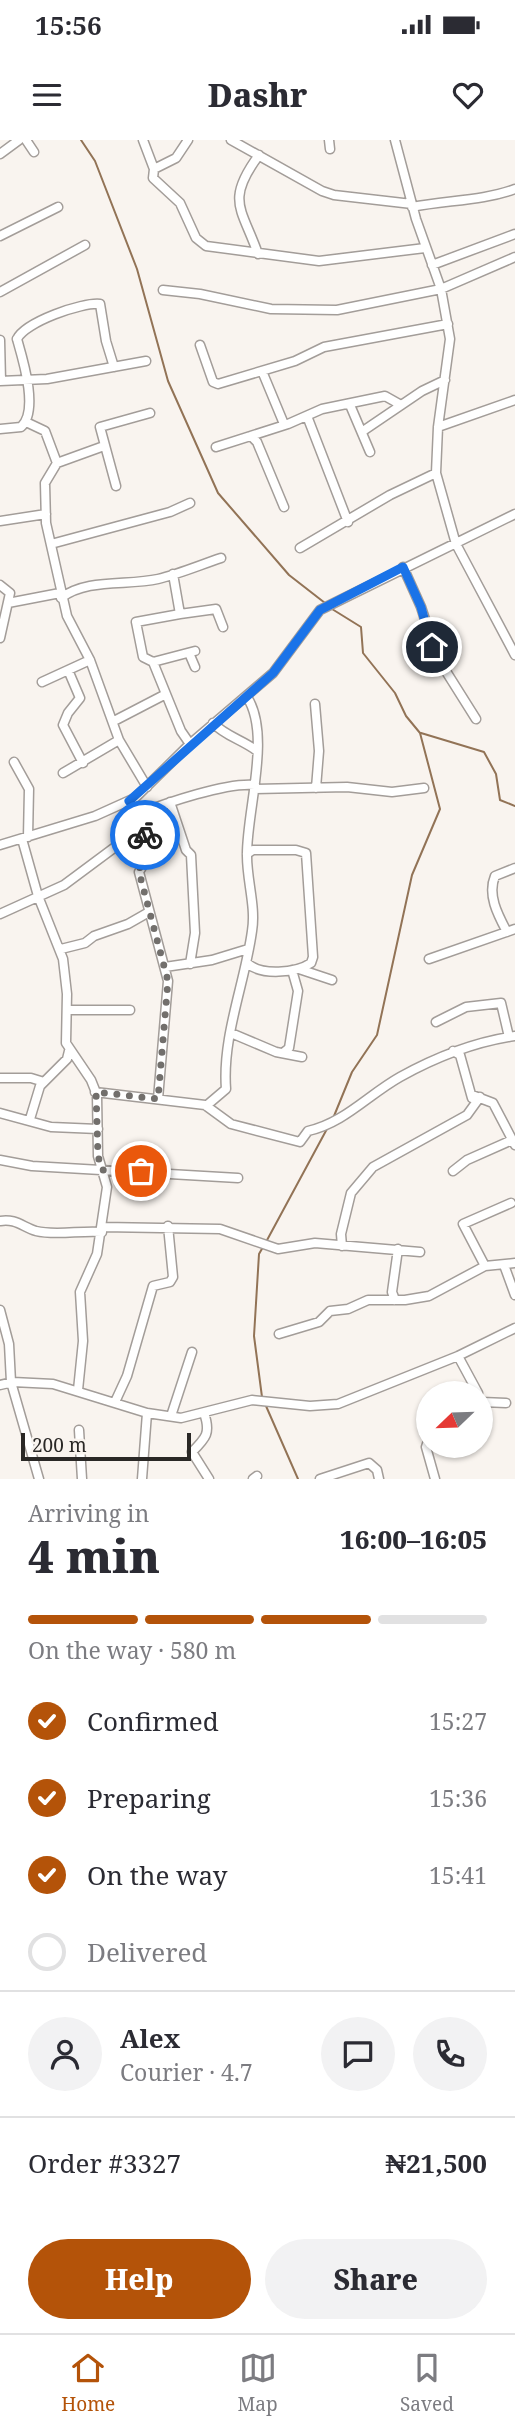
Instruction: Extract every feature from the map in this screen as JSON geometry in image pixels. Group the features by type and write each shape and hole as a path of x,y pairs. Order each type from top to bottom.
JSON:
{"street":[{"path":"0,154 19,140"},
{"path":"26,140 34,152"},
{"path":"143,140 154,169 153,178 180,203 201,243 258,254 318,261 425,248"},
{"path":"154,169 176,158 188,140"},
{"path":"231,140 334,195 412,206 454,199 473,200 515,189"},
{"path":"395,140 412,206 441,289 448,324 449,350 438,427 436,473 456,544 513,649"},
{"path":"258,254 241,217 240,188 260,155"},
{"path":"0,236 58,207"},
{"path":"432,265 515,234"},
{"path":"0,292 86,245"},
{"path":"163,290 289,311 347,309 441,289 515,257"},
{"path":"0,429 21,427 26,422 29,380 17,339 22,331 89,304 100,304 106,341 114,367"},
{"path":"200,345 213,382 218,384 304,358 324,348 448,324"},
{"path":"17,339 0,340 0,381 29,380 146,361"},
{"path":"261,371 284,424"},
{"path":"363,431 445,380"},
{"path":"216,447 329,407 385,396 401,405"},
{"path":"438,427 515,400"},
{"path":"350,405 370,452"},
{"path":"116,486 104,446 101,425 150,413"},
{"path":"307,416 348,522"},
{"path":"26,422 45,430 57,463"},
{"path":"251,436 257,442 284,507"},
{"path":"104,446 57,463 45,483 46,514 60,593 76,637 90,660 119,740 147,788"},
{"path":"300,548 390,495 436,473"},
{"path":"51,544 170,512 190,503"},
{"path":"0,521 46,514"},
{"path":"0,845 95,816 129,801 147,788 190,744 247,697 284,661 320,610 515,514"},
{"path":"8,603 173,574 221,558"},
{"path":"403,567 421,607 437,657 476,719"},
{"path":"173,574 180,614"},
{"path":"0,585 9,591 0,638"},
{"path":"195,667 192,652 153,662 143,657 136,622 216,609 223,627"},
{"path":"42,682 90,660"},
{"path":"153,662 190,744"},
{"path":"68,670 80,698 68,713 63,725 83,763"},
{"path":"114,721 166,694"},
{"path":"206,1106 226,1089 225,1069 253,924 249,850 257,751 253,715 247,697"},
{"path":"315,704 319,751 316,788"},
{"path":"213,723 220,731 243,740 257,751"},
{"path":"63,773 119,740"},
{"path":"13,762 29,789 25,838 39,898 61,949 67,1010 66,1043 96,1092 98,1156 108,1195 94,1262 80,1292 83,1341 78,1390"},
{"path":"138,814 170,802 245,784 255,787 347,787 392,792 424,788"},
{"path":"129,801 138,814 151,855 139,868 166,967 168,995 158,1099"},
{"path":"170,802 186,850 191,855 195,933 190,964"},
{"path":"0,914 64,885 142,827"},
{"path":"249,850 296,850 307,856 313,957 311,962 296,970"},
{"path":"429,959 511,931 493,901 493,880 495,876 515,868"},
{"path":"61,949 85,943 94,936 149,912"},
{"path":"166,967 246,954"},
{"path":"246,954 256,969 296,970 332,980"},
{"path":"284,1052 289,1048 298,991 296,970"},
{"path":"96,1092 206,1106 231,1124 300,1142 308,1131 328,1125 399,1077 459,1051 512,1036 500,1003 466,1007 436,1022"},
{"path":"67,1010 131,1010"},
{"path":"231,1033 302,1057"},
{"path":"30,1119 37,1094 44,1082 67,1059 69,1051"},
{"path":"342,1246 341,1234 351,1193 373,1167 467,1115 473,1106 476,1096 459,1051"},
{"path":"0,1078 31,1078 44,1082"},
{"path":"453,1171 467,1160 514,1142 497,1109 489,1100 476,1096"},
{"path":"0,1113 51,1126 98,1129"},
{"path":"0,1160 32,1166 238,1178"},
{"path":"485,1266 463,1224 511,1203"},
{"path":"0,1221 13,1220 34,1230 47,1232 168,1226 220,1228 278,1249 304,1243 420,1252"},
{"path":"115,1402 127,1376 153,1286 170,1282 173,1277 168,1226"},
{"path":"395,1300 392,1292 398,1249"},
{"path":"279,1334 319,1322 330,1311 348,1309 368,1300 429,1296 485,1266 496,1263 509,1266 515,1295"},
{"path":"0,1310 9,1344 11,1382 40,1479"},
{"path":"0,1385 11,1382 46,1383 78,1390 147,1413 181,1418 252,1400 310,1406 338,1404 458,1356 512,1329 515,1341"},
{"path":"171,1416 192,1352"},
{"path":"458,1356 472,1381"},
{"path":"494,1403 506,1403"},
{"path":"142,1479 147,1413"},
{"path":"204,1413 209,1426 207,1437 192,1452 209,1479"},
{"path":"79,1430 82,1479"},
{"path":"429,1458 435,1479"},
{"path":"320,1479 369,1463 377,1470 379,1479"}],"waterway":[{"path":"81,140 95,161 137,269 168,381 218,493 289,575 325,603"},
{"path":"332,609 361,627 363,653 395,693 406,716 420,733 440,809 412,875 377,1035 352,1072 334,1116"},
{"path":"421,733 484,752 496,774 500,800 515,806"},
{"path":"266,1242 328,1127"},
{"path":"262,1397 254,1336 259,1254 263,1247"},
{"path":"266,1406 298,1479"}],"way so far":[{"path":"141,1171 102,1170 98,1156 96,1092 158,1099 168,981 158,934 139,872 140,866 151,857 145,835"}],"route":[{"path":"145,835 136,810 129,801 147,788 213,723 273,673 320,610 403,567 421,607 432,647"}]}
